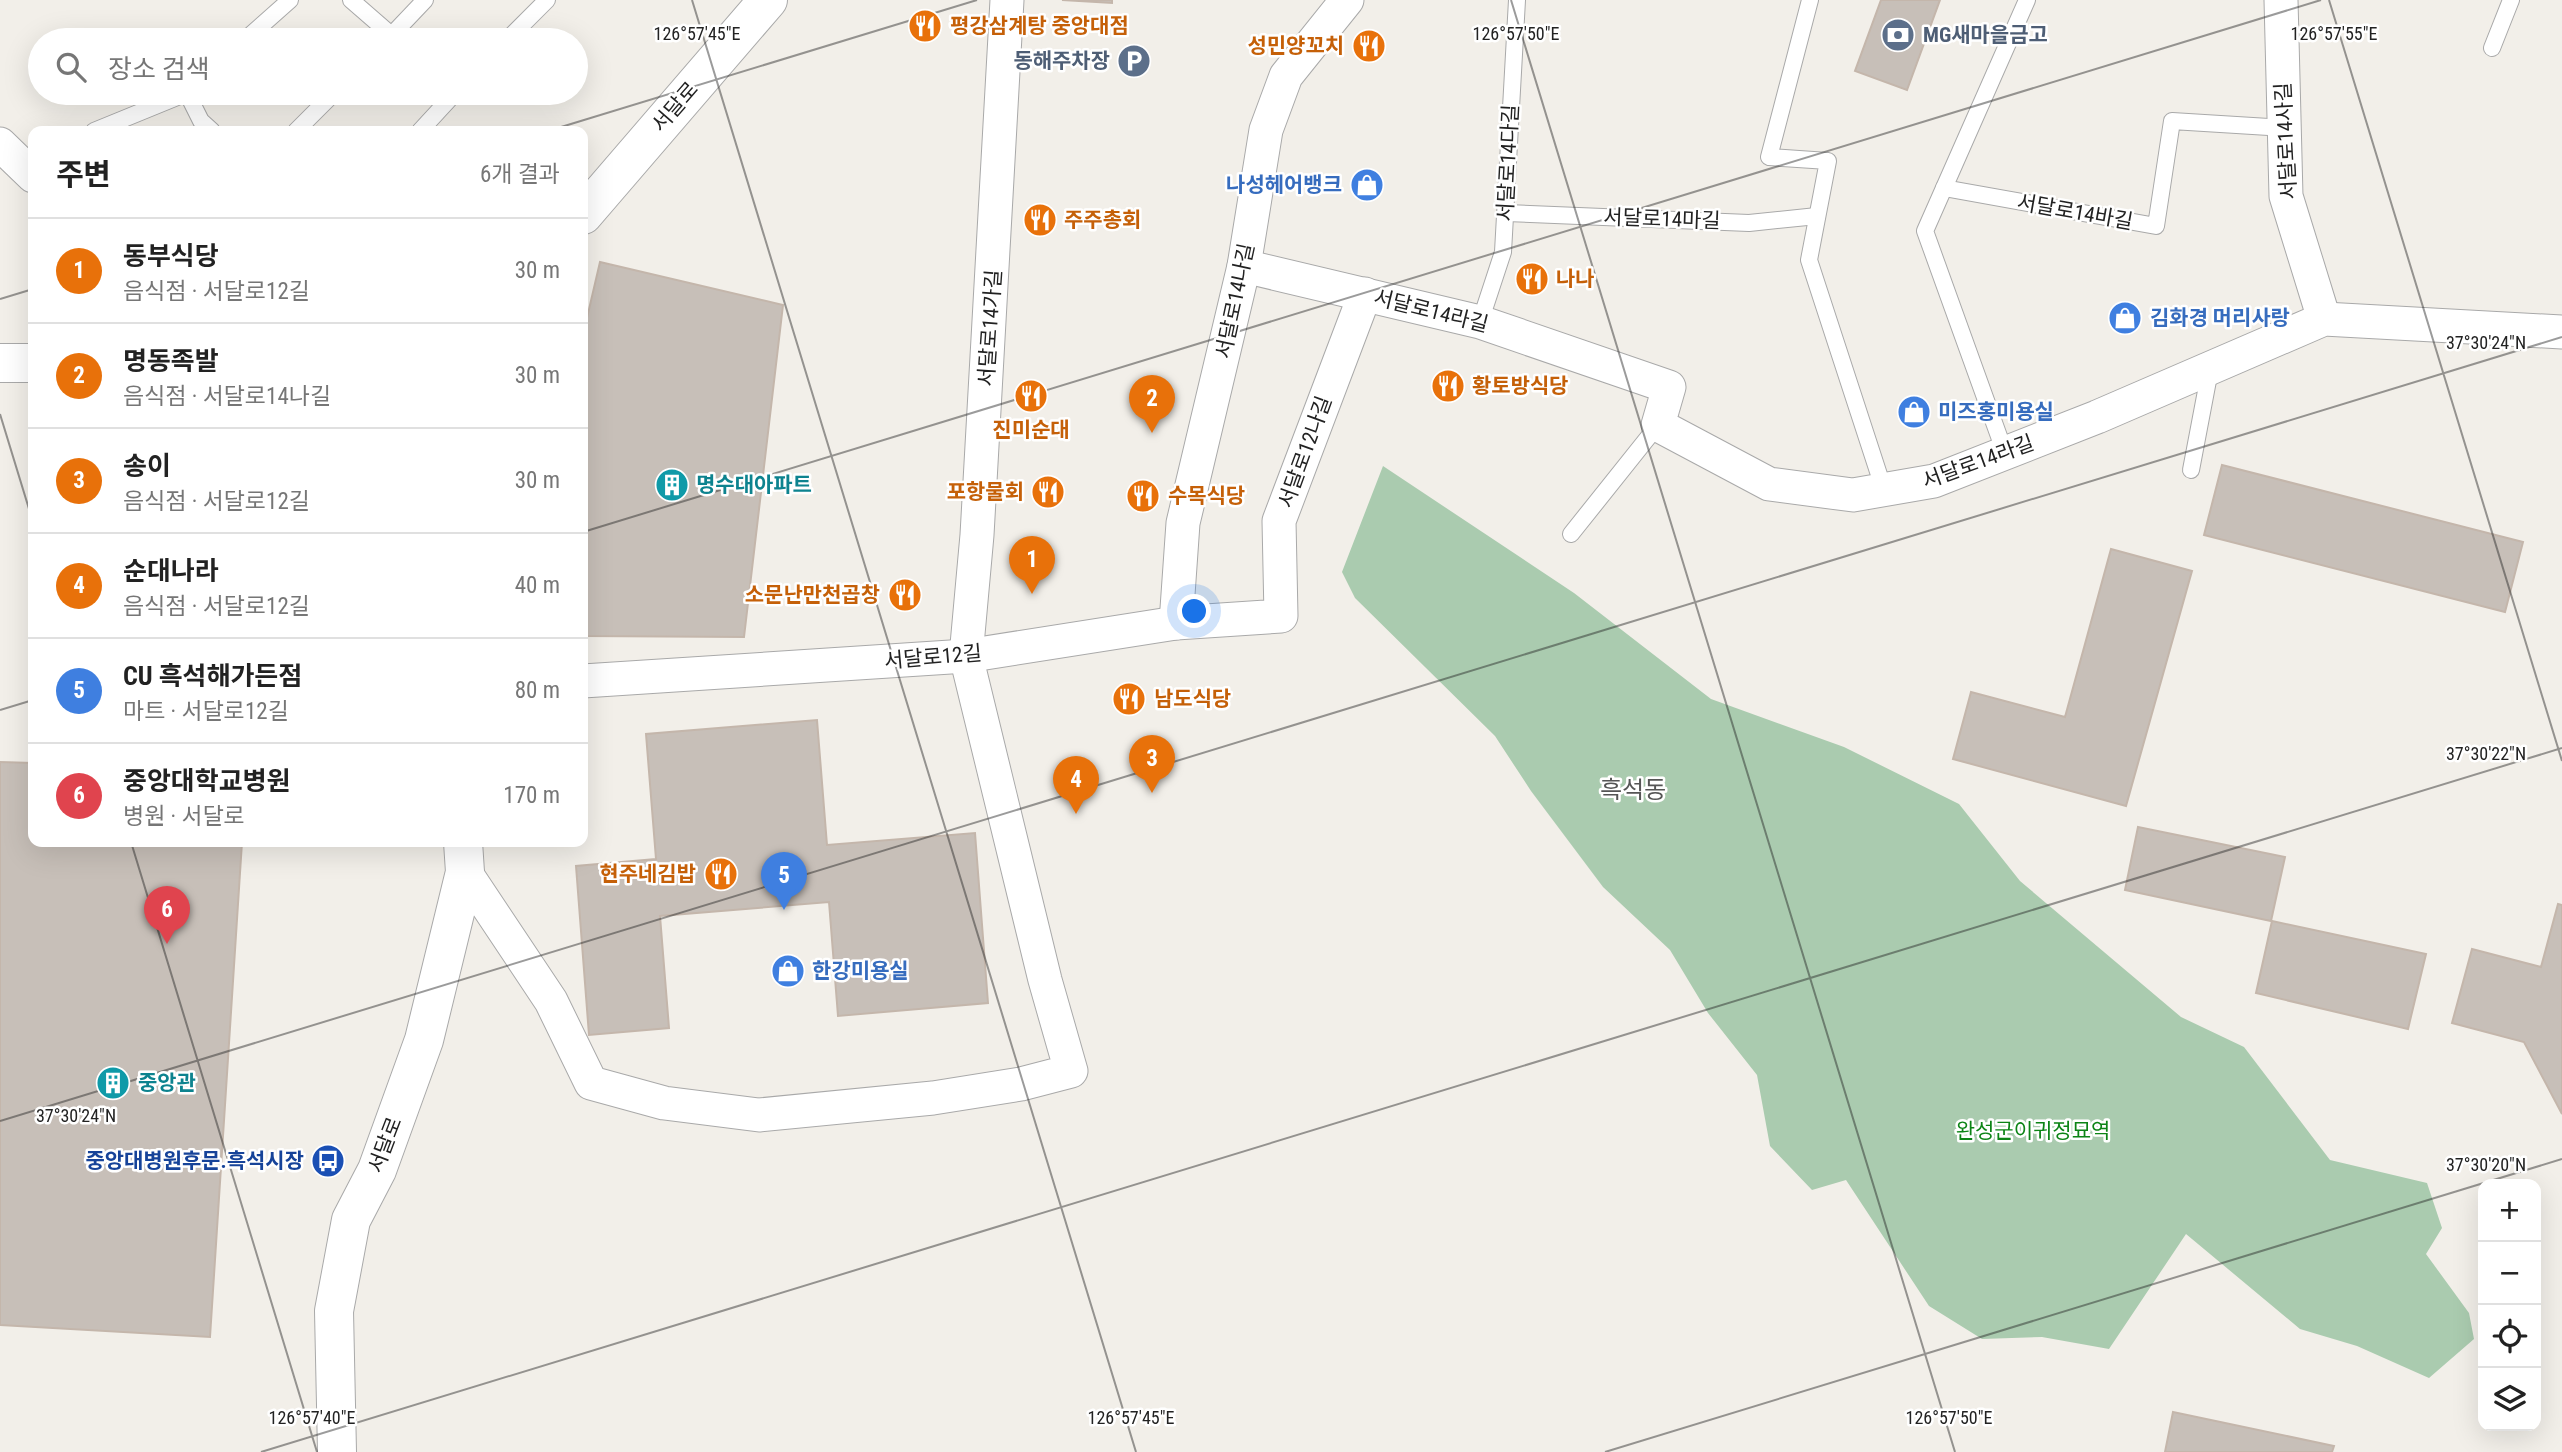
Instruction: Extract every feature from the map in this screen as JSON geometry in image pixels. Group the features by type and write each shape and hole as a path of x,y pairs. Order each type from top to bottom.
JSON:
{"street":[{"name":"서달로","path":"588,209 768,0"},
{"name":"서달로14가길","path":"464,857 540,983 591,1083 664,1103 760,1115 933,1098 1021,1084 1071,1071 1045,980 966,656 979,509 1007,0"},
{"name":"서달로14나길","path":"1176,623 1183,523 1244,266 1266,130 1286,76 1347,0"},
{"name":"서달로14사길","path":"2281,0 2286,196 2324,319"},
{"name":"서달로14라길","path":"1244,266 1480,322 1669,387 1658,425 1769,484 1853,495 1934,481 2324,319 2562,332"},
{"name":"서달로12나길","path":"1280,616 1279,522 1365,294"},
{"path":"0,363 28,363"},
{"name":"서달로12길","path":"588,681 966,656 1176,623 1280,616"},
{"name":"서달로","path":"337,1452 334,1311 351,1220 377,1170 424,1041 464,857"}],"lane":[{"path":"258,28 290,0"},
{"path":"351,0 380,28"},
{"path":"401,28 425,0"},
{"path":"519,28 547,0"},
{"name":"서달로14다길","path":"1480,322 1503,252 1517,0"},
{"path":"1810,0 1769,156 1828,161 1809,260 1884,490"},
{"path":"2005,453 1925,231 2026,0"},
{"path":"2492,48 2511,0"},
{"path":"105,126 157,105"},
{"path":"193,105 206,126"},
{"path":"301,126 322,105"},
{"path":"424,126 443,105"},
{"name":"서달로14바길","path":"1944,188 2156,226 2172,121 2285,128"},
{"name":"서달로14마길","path":"1506,213 1749,223 1817,216"},
{"path":"2191,470 2210,367"},
{"path":"1571,534 1658,425"}],"green space":[{"name":"완성군이귀정묘역","path":"1383,466 1574,593 1711,699 1844,747 1959,804 2020,881 2181,1017 2244,1047 2330,1160 2427,1183 2442,1228 2426,1254 2469,1313 2474,1339 2429,1378 2357,1346 2300,1329 2186,1234 2109,1349 2042,1337 1982,1339 1929,1306 1846,1180 1812,1190 1770,1146 1757,1075 1708,1013 1670,950 1603,887 1531,791 1495,736 1355,598 1342,572"}],"building":[{"path":"1062,0 1112,0 1112,3"},
{"name":"MG새마을금고","path":"1881,0 1940,0 1907,90 1855,71"},
{"name":"명수대아파트","path":"600,262 783,305 744,637 588,636 588,314"},
{"path":"2222,465 2523,542 2505,612 2204,535"},
{"path":"2111,549 2192,571 2126,806 1953,759 1971,692 2065,717"},
{"path":"817,720 827,845 975,833 988,1003 838,1016 829,902 660,916 669,1028 589,1035 576,866 656,859 646,734"},
{"name":"중앙관","path":"0,762 28,763 28,847 242,847 210,1337 0,1325"},
{"path":"2138,827 2285,857 2271,921 2125,890"},
{"path":"2558,904 2562,905 2562,1114 2524,1042 2452,1023 2472,949 2541,967"},
{"path":"2272,921 2426,954 2408,1029 2256,993"},
{"path":"2173,1412 2334,1446 2332,1452 2165,1452"}],"place":[{"name":"평강삼계탕 중앙대점","path":"925,26"},
{"name":"MG새마을금고","path":"1898,35"},
{"name":"성민양꼬치","path":"1369,46"},
{"name":"동해주차장","path":"1134,61"},
{"name":"나성헤어뱅크","path":"1367,185"},
{"name":"주주총회","path":"1040,220"},
{"name":"나나","path":"1532,279"},
{"name":"김화경 머리사랑","path":"2125,318"},
{"name":"황토방식당","path":"1448,386"},
{"name":"진미순대","path":"1031,396"},
{"name":"미즈홍미용실","path":"1914,412"},
{"name":"명동족발","path":"1152,433"},
{"name":"명수대아파트","path":"672,485"},
{"name":"포항물회","path":"1048,492"},
{"name":"수목식당","path":"1143,496"},
{"name":"동부식당","path":"1032,594"},
{"name":"소문난만천곱창","path":"905,595"},
{"name":"남도식당","path":"1129,699"},
{"name":"송이","path":"1152,793"},
{"name":"순대나라","path":"1076,814"},
{"name":"현주네김밥","path":"721,874"},
{"name":"CU 흑석해가든점","path":"784,910"},
{"name":"중앙대학교병원","path":"167,944"},
{"name":"한강미용실","path":"788,971"},
{"name":"중앙관","path":"113,1083"},
{"name":"중앙대병원후문.흑석시장","path":"328,1161"}],"district":[{"name":"흑석동","path":"1633,790"}]}
